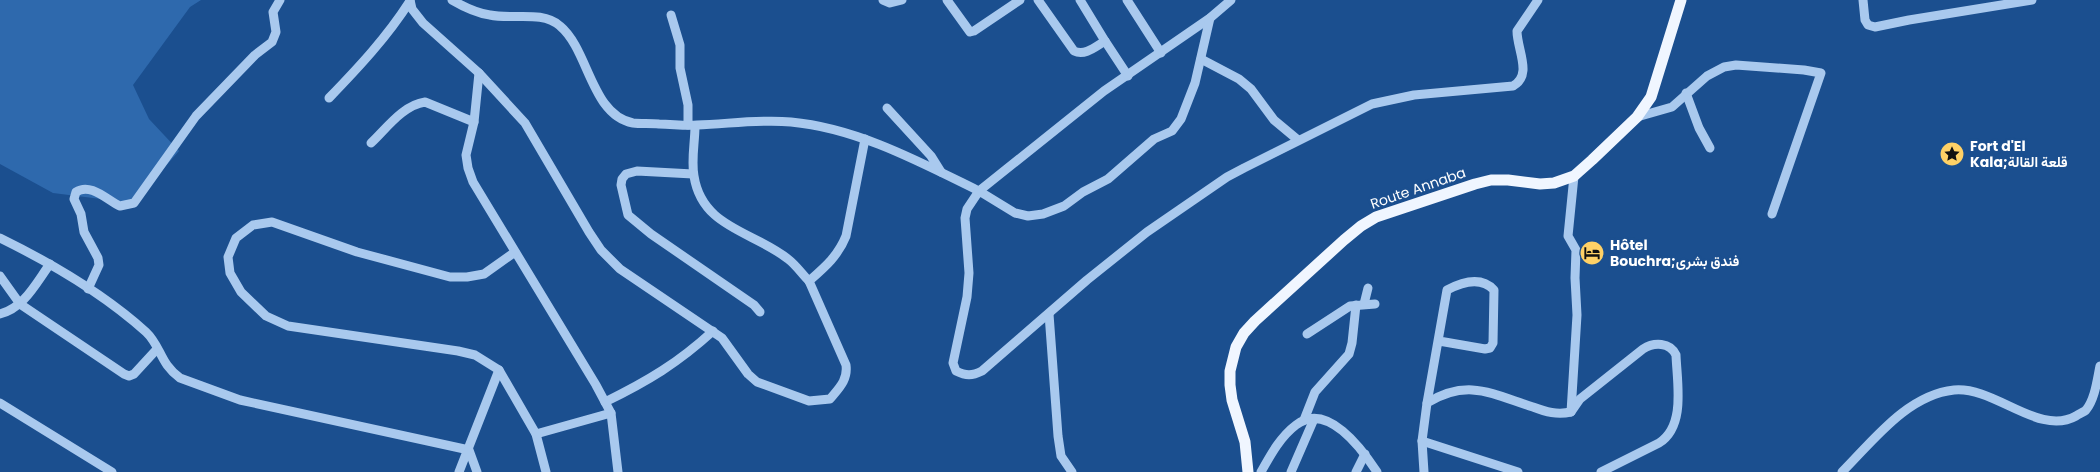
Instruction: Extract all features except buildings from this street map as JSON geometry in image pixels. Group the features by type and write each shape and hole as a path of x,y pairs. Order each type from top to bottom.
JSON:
{"main road":[{"name":"Route Annaba","path":"1248,472 1245,442 1232,400 1230,371 1236,347 1255,321 1344,240 1376,217 1491,180 1540,184 1554,183 1574,176 1637,118 1651,97 1681,0"}],"street":[{"path":"88,288 99,265 98,258 84,232 80,214 74,200 76,192 84,189 90,190 103,195 120,206 134,204 196,116 248,62 272,42 276,32 273,12 280,0"},
{"path":"410,0 412,9 423,23 479,73 525,123 601,250 620,269 722,338 748,374 757,382 809,401 830,399 845,381 846,365 809,281 789,259 716,218 704,206 697,190 694,174 692,125 680,68 680,45 670,15"},
{"path":"330,98 377,48 396,24 410,0"},
{"path":"452,0 464,8 491,16 542,18 559,25 572,39 604,104 617,117 632,123 692,125 757,121 792,122 820,127 865,139 941,172 979,190 1005,208 1022,215 1043,214 1064,206 1082,192 1108,179 1154,139 1172,131 1181,119 1190,99 1210,18"},
{"path":"883,0 890,2 902,0"},
{"path":"946,0 966,30 970,32 1020,0"},
{"path":"1038,0 1074,51 1079,54 1086,52 1104,42"},
{"path":"1080,0 1095,22 1104,42 1128,76"},
{"path":"1127,0 1161,52"},
{"path":"1231,0 1210,18 1104,91 979,190 967,209 965,218 969,273 967,297 953,363 956,371 963,375 972,376 982,371 1087,280 1147,232 1227,177 1298,140 1372,104 1414,95 1513,86 1520,82 1523,77 1524,68 1517,32 1538,0"},
{"path":"1863,0 1868,25 1876,27 2032,0"},
{"path":"1201,59 1239,79 1251,89 1274,120 1298,140"},
{"path":"1637,118 1672,107 1707,76 1724,67 1736,65 1821,73 1772,214"},
{"path":"479,73 474,122 466,156 468,168 473,182 611,413 618,472"},
{"path":"1686,93 1699,128 1710,148"},
{"path":"371,143 401,114 420,102 425,102 474,122"},
{"path":"887,108 931,156 941,172"},
{"path":"809,281 833,260 846,236 865,139"},
{"path":"694,174 637,171 626,174 622,179 621,185 628,215 651,234 754,305 760,312"},
{"path":"1571,412 1577,315 1576,250 1568,236 1574,176"},
{"path":"515,252 484,274 467,278 450,277 356,252 272,222 253,225 236,238 228,257 230,272 241,292 266,316 288,326 458,351 475,356 499,370 536,434 546,472"},
{"path":"0,238 50,264 88,288 140,327 151,336 172,372 180,378 240,400 469,450"},
{"path":"0,314 20,304 50,264"},
{"path":"0,276 20,304 126,375 134,374 157,349"},
{"path":"1424,472 1422,441 1447,290 1459,284 1473,281 1492,287 1494,290 1493,342 1490,348 1485,349 1439,341"},
{"path":"1261,472 1287,433 1304,420 1315,392 1349,354 1360,304 1368,288"},
{"path":"1307,334 1344,309 1360,304 1375,304"},
{"path":"1049,314 1060,456 1072,472"},
{"path":"605,402 642,384 687,355 713,331"},
{"path":"1427,403 1442,394 1468,389 1484,391 1548,412 1560,414 1571,412 1580,399 1650,345 1666,345 1674,350 1676,355 1677,418 1673,430 1668,438 1602,472"},
{"path":"1842,472 1909,408 1932,396 1953,390 1970,390 1999,400 2035,418 2053,421 2071,419 2086,410 2095,390 2100,366"},
{"path":"459,472 499,370"},
{"path":"0,403 112,472"},
{"path":"536,434 611,413"},
{"path":"1304,420 1314,419 1332,423 1365,454 1378,472"},
{"path":"1291,472 1314,419"},
{"path":"1422,441 1518,472"},
{"path":"469,450 477,472"},
{"path":"1356,472 1365,454"}],"shaded area":[{"path":"0,0 201,0 190,7 133,85 149,119 179,151 133,203 53,193 0,164"}],"place":[{"name":"Fort d'El Kala;قلعة القالة","path":"1952,154"},
{"name":"Hôtel Bouchra;فندق بشرى","path":"1592,253"}]}
